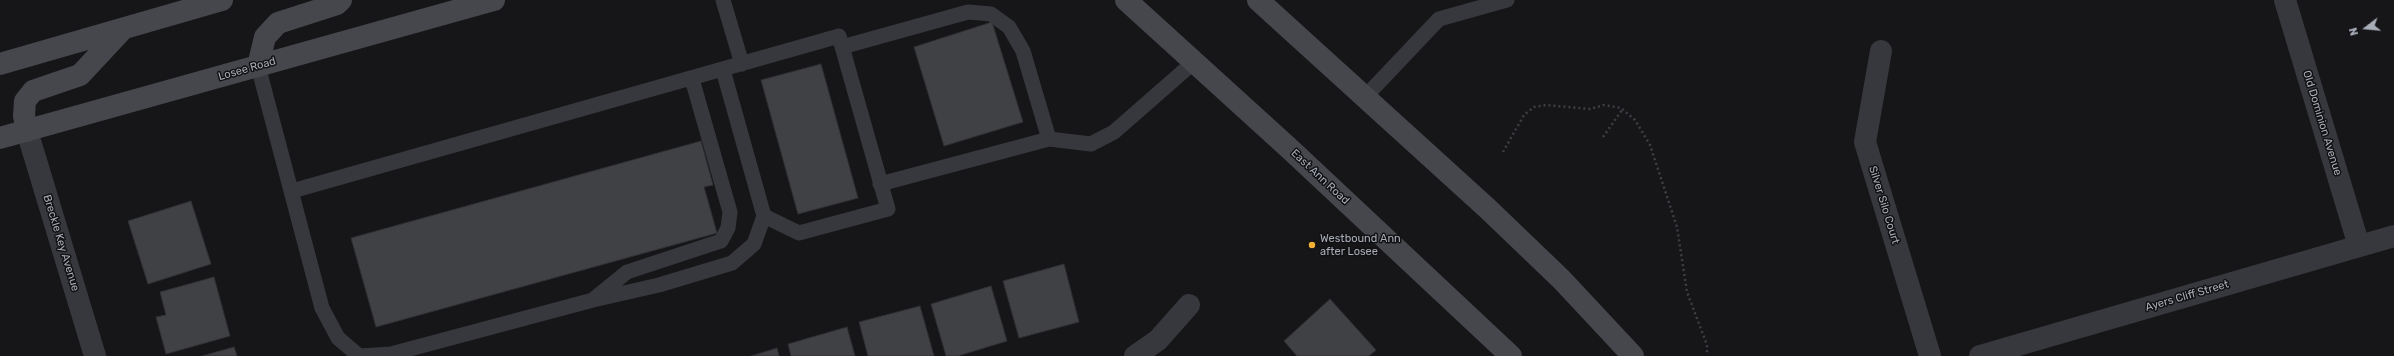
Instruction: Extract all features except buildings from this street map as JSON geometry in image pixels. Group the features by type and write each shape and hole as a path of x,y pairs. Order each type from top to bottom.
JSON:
{"main road":[{"path":"0,64 222,0"},
{"path":"258,66 265,37 278,23 337,4 341,0"},
{"name":"Losee Road","path":"0,138 494,0"},
{"name":"East Ann Road","path":"1126,0 1290,150 1510,356"},
{"path":"1258,0 1488,209 1557,275 1633,356"},
{"path":"1277,0 1286,26"},
{"path":"28,131 24,116 25,101 33,91 80,75 123,28"}],"street":[{"name":"Old Dominion Avenue","path":"2285,0 2359,246"},
{"name":"Silver Silo Court","path":"1881,51 1865,142 1930,356"},
{"name":"Breckle Key Avenue","path":"28,131 95,356"},
{"name":"Ayers Cliff Street","path":"1980,356 2394,236"},
{"path":"1135,356 1158,340 1189,305"}],"lane":[{"path":"723,0 742,64"},
{"path":"1365,97 1440,19 1508,0"},
{"path":"842,47 968,12 991,14 1009,27 1023,51 1049,139"},
{"path":"292,191 692,79 839,36 888,210 799,233 764,216"},
{"path":"880,184 1049,139 1091,144 1114,132 1194,62"},
{"path":"258,66 322,308 338,338 359,356 391,354 593,300 659,285 732,263 754,244 764,216 723,70"},
{"path":"593,300 627,272 721,241 728,228 730,212 692,79"}],"path":[{"path":"1503,152 1524,115 1534,107 1546,105 1590,109 1604,105 1622,110 1635,120 1650,145 1678,227 1687,292 1707,345 1708,354"},
{"path":"1603,137 1622,110"}],"place":[{"name":"Westbound Ann after Losee","path":"1312,245"}]}
